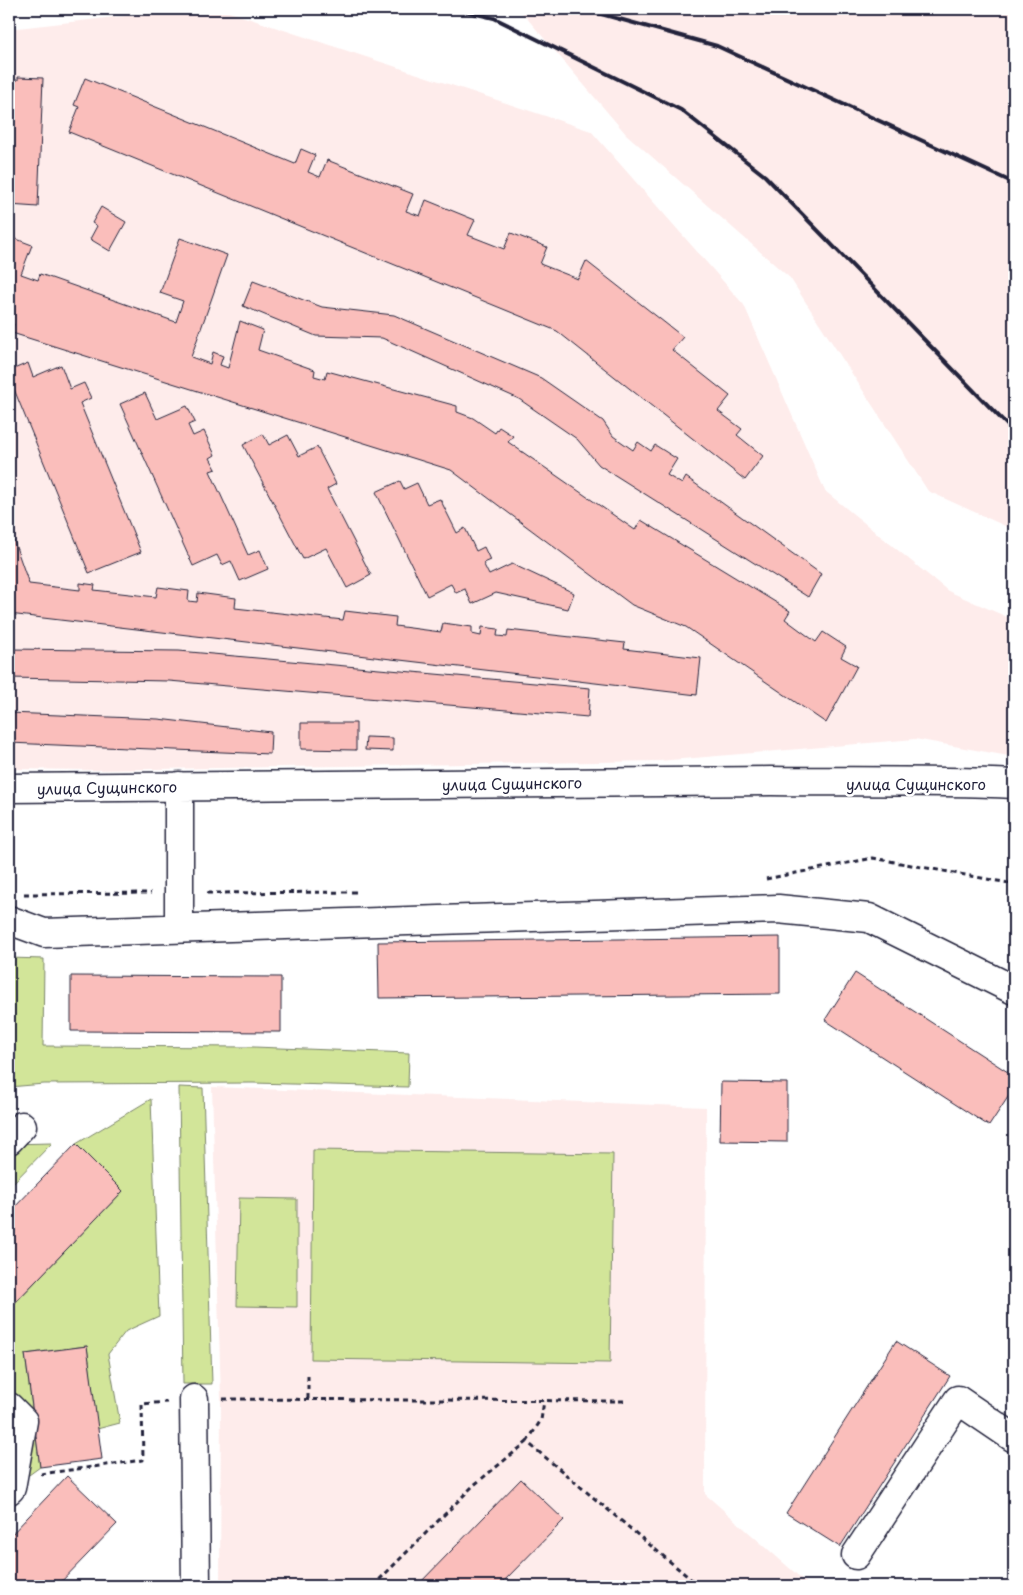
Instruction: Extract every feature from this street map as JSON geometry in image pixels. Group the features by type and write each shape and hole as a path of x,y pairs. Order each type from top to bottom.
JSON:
{"street":[{"name":"улица Сущинского","path":"9,788 770,780 1014,784"},
{"path":"179,786 179,928"},
{"path":"9,920 44,933 778,909 868,918 1014,990"},
{"path":"194,1399 196,1586"},
{"path":"856,1554 958,1400 1014,1438"},
{"path":"9,1407 23,1421 9,1488"}],"path":[{"path":"758,880 873,858 1014,884"},
{"path":"18,894 366,892"},
{"path":"308,1375 308,1400"},
{"path":"9,1488 41,1474 143,1460 142,1404 194,1399 626,1401"},
{"path":"373,1586 474,1485 528,1442 541,1420 544,1401"},
{"path":"528,1442 699,1586"}],"shaded area":[{"path":"186,9 220,9 591,131 744,305 825,491 948,591 1014,620 1014,757 915,739 659,761 95,770 9,769 9,29"},
{"path":"519,9 1014,9 1014,530 928,491 790,278 626,134"},
{"path":"212,1087 706,1107 705,1494 810,1586 220,1586 221,1399"}],"green space":[{"path":"9,958 44,959 43,1046 254,1047 409,1053 408,1087 253,1083 44,1084 9,1087"},
{"path":"179,1087 203,1088 212,1384 183,1384"},
{"path":"151,1099 159,1316 126,1331 108,1354 120,1423 97,1429 87,1346 25,1354 40,1467 11,1488 9,1309 123,1191 76,1144"},
{"path":"52,1143 9,1187 9,1144"},
{"path":"313,1150 613,1154 610,1363 311,1359"},
{"path":"239,1198 297,1199 297,1307 237,1306"}],"building":[{"path":"18,77 43,78 38,207 9,205 9,80 18,80"},
{"path":"85,78 295,164 301,149 315,155 308,172 320,177 327,160 413,194 406,211 420,216 426,200 475,220 468,235 504,249 511,233 547,247 540,264 578,279 586,261 683,337 672,350 730,396 718,411 742,429 737,435 763,456 745,480 557,331 69,132 79,107 74,105"},
{"path":"101,207 126,222 110,251 90,239 97,226 92,223"},
{"path":"11,237 32,245 21,274 38,280 40,274 176,322 183,301 160,293 180,238 227,255 191,357 210,364 213,352 223,356 220,365 228,368 240,321 263,330 258,350 315,370 314,376 325,379 327,371 457,406 457,412 473,418 495,433 499,427 513,436 508,442 635,530 641,520 790,611 785,619 816,642 823,632 846,647 841,657 857,666 826,723 686,627 632,605 451,470 12,333 14,324 9,322 9,243"},
{"path":"253,281 322,307 394,315 541,378 603,421 613,436 633,450 638,442 651,451 655,445 677,459 667,475 682,484 686,477 821,574 808,597 599,465 577,439 519,399 382,338 316,336 243,306"},
{"path":"28,363 33,377 61,365 70,389 84,383 91,398 80,403 141,552 89,573 9,377 9,371"},
{"path":"145,393 157,419 187,406 195,422 188,425 193,436 204,431 215,455 210,458 216,469 210,471 248,555 260,550 268,569 240,581 231,561 222,565 217,555 193,566 120,404"},
{"path":"263,434 269,445 288,435 299,456 317,447 336,484 327,489 371,575 347,588 326,548 303,559 243,445"},
{"path":"400,481 404,489 417,483 427,504 440,499 457,533 465,528 476,551 484,547 490,560 483,563 489,575 512,564 574,593 568,609 496,593 472,604 465,589 456,593 451,584 427,596 376,492"},
{"path":"9,527 29,584 80,590 80,583 95,585 94,590 156,597 158,587 189,591 188,601 197,602 198,593 236,598 235,608 343,620 345,611 396,617 395,626 441,632 443,623 472,627 472,634 481,636 482,627 498,629 497,636 507,637 508,630 625,643 624,649 701,658 697,695 9,614"},
{"path":"9,649 179,651 590,688 588,717 169,681 9,678"},
{"path":"9,713 158,719 271,732 270,754 9,743"},
{"path":"301,723 356,723 356,750 301,749"},
{"path":"366,737 393,738 393,751 365,750"},
{"path":"780,937 780,994 379,998 378,942"},
{"path":"855,973 1014,1076 1014,1088 989,1126 825,1020"},
{"path":"71,976 281,977 281,1032 71,1031"},
{"path":"721,1082 787,1083 787,1142 720,1141"},
{"path":"76,1144 123,1191 9,1309 9,1213"},
{"path":"896,1341 950,1376 840,1547 786,1513"},
{"path":"87,1346 102,1459 40,1467 25,1354"},
{"path":"67,1476 117,1524 57,1586 9,1586 9,1537"},
{"path":"521,1479 564,1520 499,1586 417,1586"}],"railway":[{"path":"455,9 494,18 681,110 765,176 1014,432"},
{"path":"583,9 717,46 1014,183"}]}
